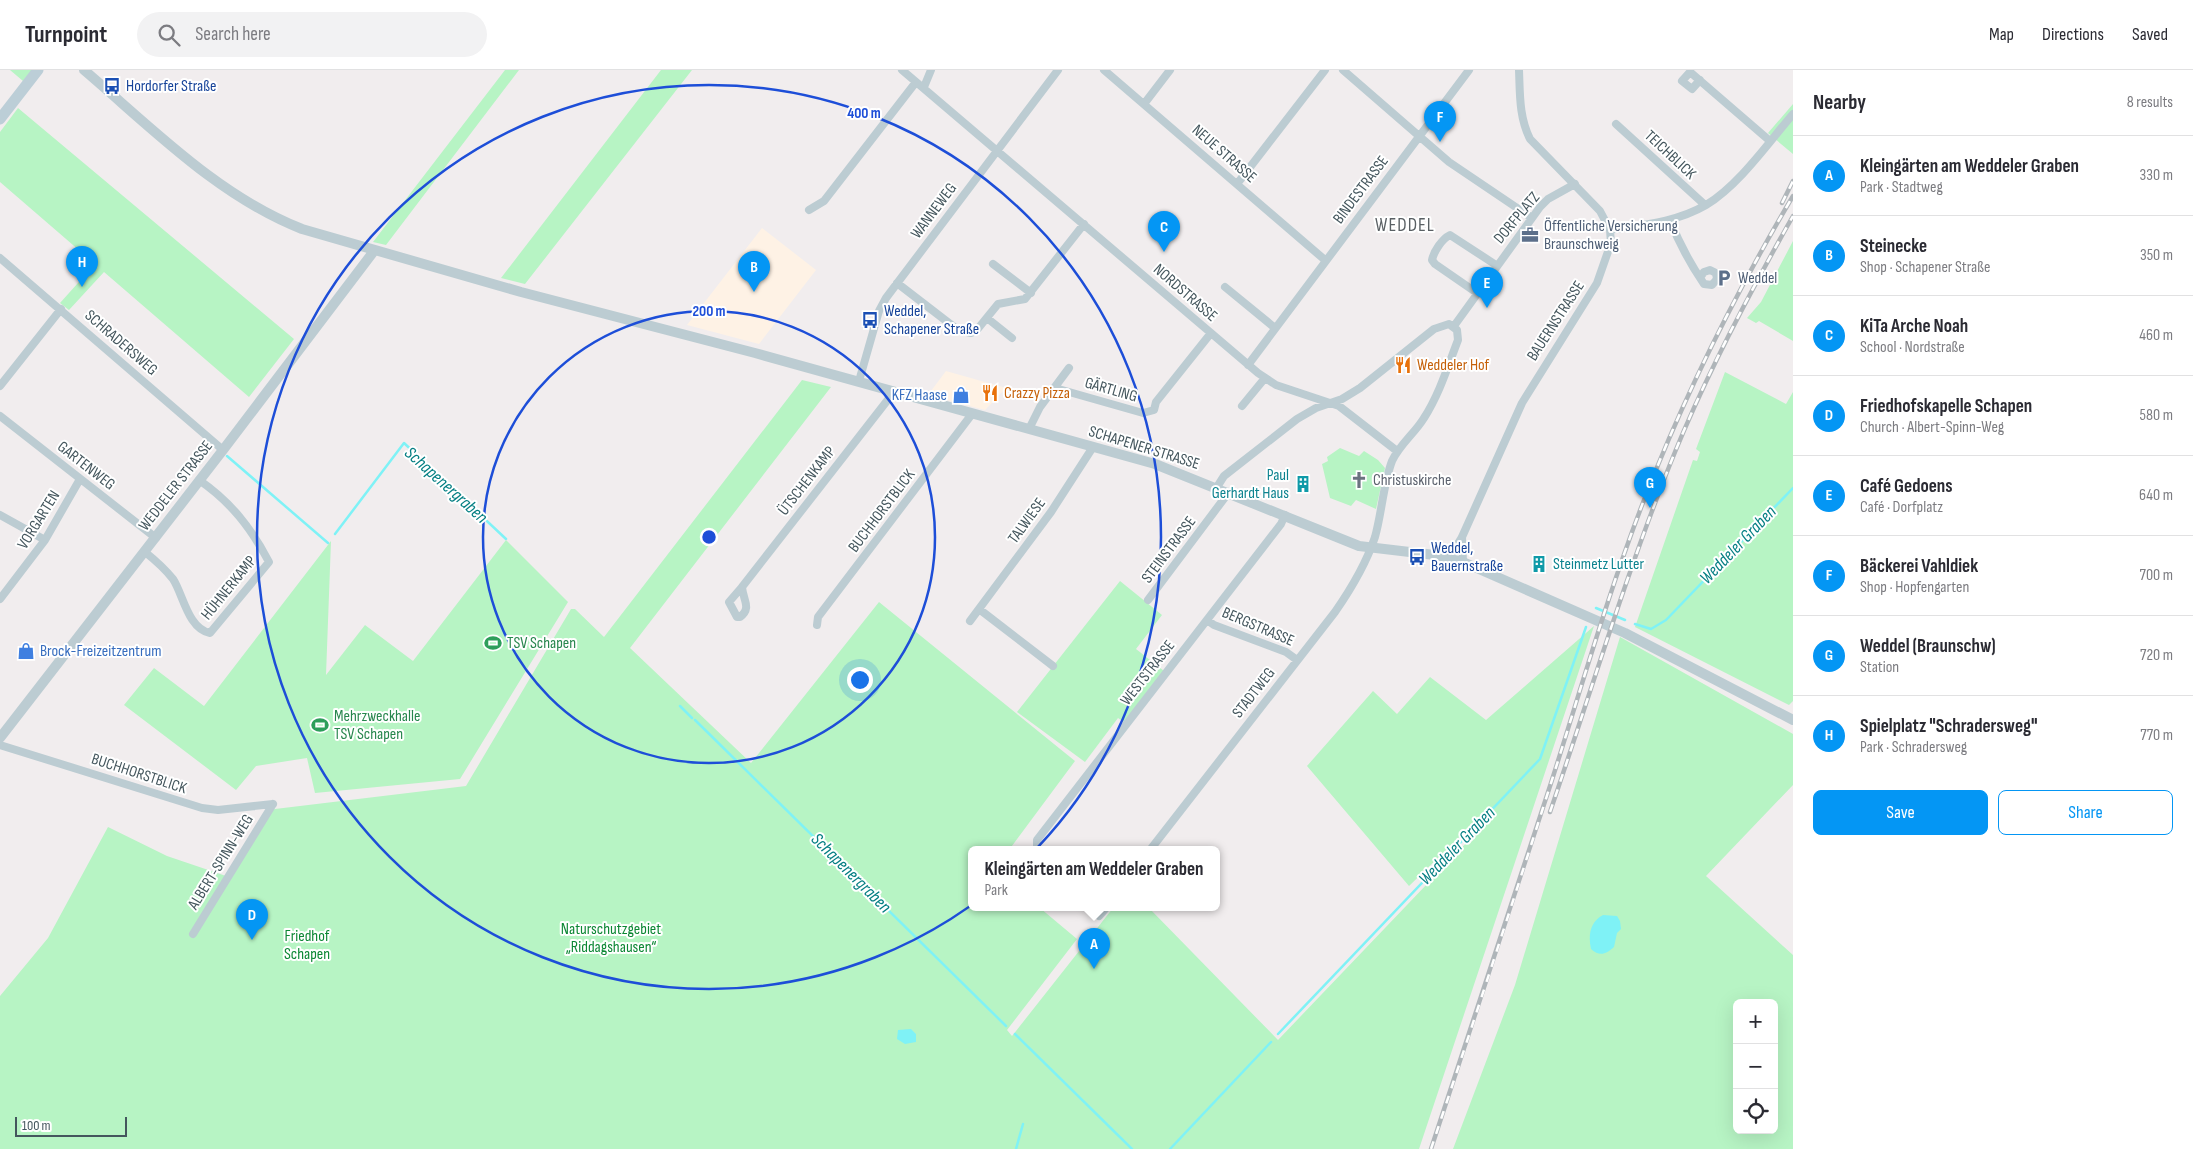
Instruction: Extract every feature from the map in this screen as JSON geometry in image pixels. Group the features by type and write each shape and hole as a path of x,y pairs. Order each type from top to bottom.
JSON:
{"main road":[{"path":"0,119 38,70"}],"street":[{"name":"SCHAPENER STRASSE","path":"84,70 199,168 251,205 302,229 374,251 859,381 1173,470 1346,541 1371,548 1449,558 1463,562 1647,643 1793,720"},
{"name":"NORDSTRASSE","path":"902,70 1248,365 1276,384 1332,403 1397,451"},
{"path":"924,87 931,70"},
{"name":"WANNEWEG","path":"859,381 879,311 897,283 1058,70"},
{"name":"NEUE STRASSE","path":"1104,70 1326,260"},
{"path":"1144,104 1170,70"},
{"path":"1237,184 1325,70"},
{"path":"1343,70 1449,162 1532,218"},
{"name":"BINDESTRASSE","path":"1248,365 1469,70"},
{"path":"1519,70 1520,102 1524,128 1530,139 1600,211 1610,230 1670,220 1705,206 1728,187 1793,114"},
{"path":"1700,80 1770,141"},
{"path":"809,210 824,201 916,82"},
{"name":"TEICHBLICK","path":"1616,124 1705,206"},
{"name":"DORFPLATZ","path":"1454,326 1496,265 1548,199 1575,184"},
{"path":"1670,220 1682,248 1701,276"},
{"path":"897,283 958,330 971,333 976,331 998,304 1026,299 1084,224"},
{"name":"BAUERNSTRASSE","path":"1449,558 1462,537 1518,410 1539,373 1584,306 1597,283 1611,243 1610,230"},
{"path":"1477,293 1435,264 1432,260 1434,254 1445,238 1450,235 1496,265"},
{"name":"WEDDELER STRASSE","path":"0,738 224,450 374,251"},
{"name":"SCHRADERSWEG","path":"0,258 224,450"},
{"path":"993,264 1031,293"},
{"path":"1225,287 1274,328"},
{"path":"0,386 61,309"},
{"path":"987,318 1012,338"},
{"path":"1217,487 1224,476 1297,419 1360,388 1434,329 1444,324 1454,326 1457,330 1458,340 1430,408 1412,435 1397,451"},
{"name":"GÄRTLING","path":"1055,388 1143,413 1154,410 1156,402 1211,333"},
{"name":"GÄRTLING","path":"1029,429 1040,407 1069,368"},
{"path":"1242,406 1265,378"},
{"name":"ÜTSCHENKAMP","path":"742,588 890,397 891,391"},
{"name":"BUCHHORSTBLICK","path":"817,625 818,617 972,414"},
{"name":"GARTENWEG","path":"0,416 156,538"},
{"name":"TALWIESE","path":"970,622 1051,512 1093,447"},
{"name":"STADTWEG","path":"1153,846 1341,603 1364,566 1371,548 1388,470 1397,451"},
{"name":"VORGARTEN","path":"0,599 45,540 80,479"},
{"name":"HÜHNERKAMP","path":"145,552 173,579 190,614 201,629 210,633 269,562 257,538 238,513 226,500 200,480"},
{"name":"STEINSTRASSE","path":"1148,600 1229,492"},
{"path":"0,514 45,540"},
{"name":"WESTSTRASSE","path":"1037,846 1037,840 1285,516"},
{"name":"BAUERNSTRASSE","path":"1462,537 1463,562"},
{"path":"979,609 1053,666"},
{"name":"BERGSTRASSE","path":"1207,620 1214,625 1286,652 1298,660"},
{"name":"BUCHHORSTBLICK","path":"0,745 202,808 218,810 272,804"},
{"name":"ALBERT-SPINN-WEG","path":"193,934 272,804"},
{"path":"1100,916 1104,911"}],"shaded area":[{"path":"762,228 816,270 759,344 687,325"},
{"path":"946,371 1006,388 985,410 928,395"}],"green space":[{"path":"10,70 32,70 23,81"},
{"path":"505,70 519,70 386,245 373,242"},
{"path":"661,70 692,70 525,284 501,278"},
{"path":"1793,104 1793,154 1768,133"},
{"path":"18,108 294,339 249,397 104,272 69,310 60,303 95,264 0,182 0,132"},
{"path":"1793,241 1793,341 1759,321 1756,323 1747,318 1761,302"},
{"path":"1725,372 1786,404 1793,392 1793,701 1789,705 1635,627 1693,460 1697,461 1700,452 1696,449"},
{"name":"Naturschutzgebiet „Riddagshausen“","path":"802,380 831,387 630,648 751,763 879,602 1075,761 1012,846 968,846 968,911 1044,911 1077,939 1007,1030 1012,1036 1111,911 1152,911 1278,1040 1471,838 1466,831 1409,886 1307,766 1373,691 1397,714 1430,677 1486,720 1594,626 1419,1149 0,1149 0,996 48,938 108,827 167,856 226,876 265,812 275,809 466,786 571,609 575,609 604,637"},
{"path":"1340,448 1359,456 1364,451 1378,460 1385,468 1376,509 1356,500 1351,506 1330,498 1322,464 1328,461 1327,457"},
{"path":"506,540 568,602 460,779 315,793 307,758 256,766 236,790 124,705 154,668 204,706 331,541 326,675 365,625 413,661"},
{"path":"1120,581 1162,615 1136,649 1164,671 1124,722 1118,718 1085,762 1017,712"},
{"path":"1620,637 1793,734 1793,785 1706,876 1793,955 1793,1149 1453,1149 1515,985"}],"water":[{"path":"1603,915 1617,916 1621,929 1617,933 1614,947 1606,953 1600,954 1591,949 1590,934 1595,921"},
{"path":"911,1029 916,1034 916,1042 905,1044 897,1039 898,1030"}],"waterway":[{"name":"Schapenergraben","path":"335,534 404,443 506,539"},
{"name":"Schapenergraben","path":"227,456 328,543"},
{"name":"Weddeler Graben","path":"1635,624 1651,629 1666,620 1793,488"},
{"name":"Weddeler Graben","path":"1596,608 1625,620"},
{"name":"Weddeler Graben","path":"1278,1034 1540,759 1586,627"},
{"name":"Schapenergraben","path":"680,706 692,718"},
{"name":"Schapenergraben","path":"695,720 1006,1026"},
{"name":"Schapenergraben","path":"1015,1034 1132,1149"},
{"name":"Weddeler Graben","path":"1170,1149 1271,1042"},
{"path":"1016,1149 1023,1124"}],"railway":[{"path":"1782,203 1793,181"},
{"path":"1431,1149 1522,874 1607,606 1644,500 1676,422 1712,345 1751,270 1793,196"},
{"path":"1550,812 1625,586 1675,452 1730,332 1793,216"}],"place":[{"name":"Hordorfer Straße","path":"112,86"},
{"name":"Bäckerei Vahldiek","path":"1440,142"},
{"name":"Öffentliche Versicherung Braunschweig","path":"1530,235"},
{"name":"KiTa Arche Noah","path":"1164,252"},
{"name":"Weddel","path":"1724,278"},
{"name":"Spielplatz \"Schradersweg\"","path":"82,287"},
{"name":"Steinecke","path":"754,292"},
{"name":"Café Gedoens","path":"1487,308"},
{"name":"Weddel, Schapener Straße","path":"870,320"},
{"name":"Weddeler Hof","path":"1403,365"},
{"name":"Crazzy Pizza","path":"990,393"},
{"name":"KFZ Haase","path":"961,395"},
{"name":"Christuskirche","path":"1359,480"},
{"name":"Paul Gerhardt Haus","path":"1303,484"},
{"name":"Weddel (Braunschw)","path":"1650,508"},
{"name":"Weddel, Bauernstraße","path":"1417,557"},
{"name":"Steinmetz Lutter","path":"1539,564"},
{"name":"TSV Schapen","path":"493,643"},
{"name":"Brock-Freizeitzentrum","path":"26,651"},
{"name":"Mehrzweckhalle TSV Schapen","path":"320,725"},
{"name":"Friedhofskapelle Schapen","path":"252,940"},
{"name":"Kleingärten am Weddeler Graben","path":"1094,969"}],"district":[{"name":"WEDDEL","path":"1405,225"}],"park label":[{"name":"Friedhof Schapen","path":"307,945"}]}
